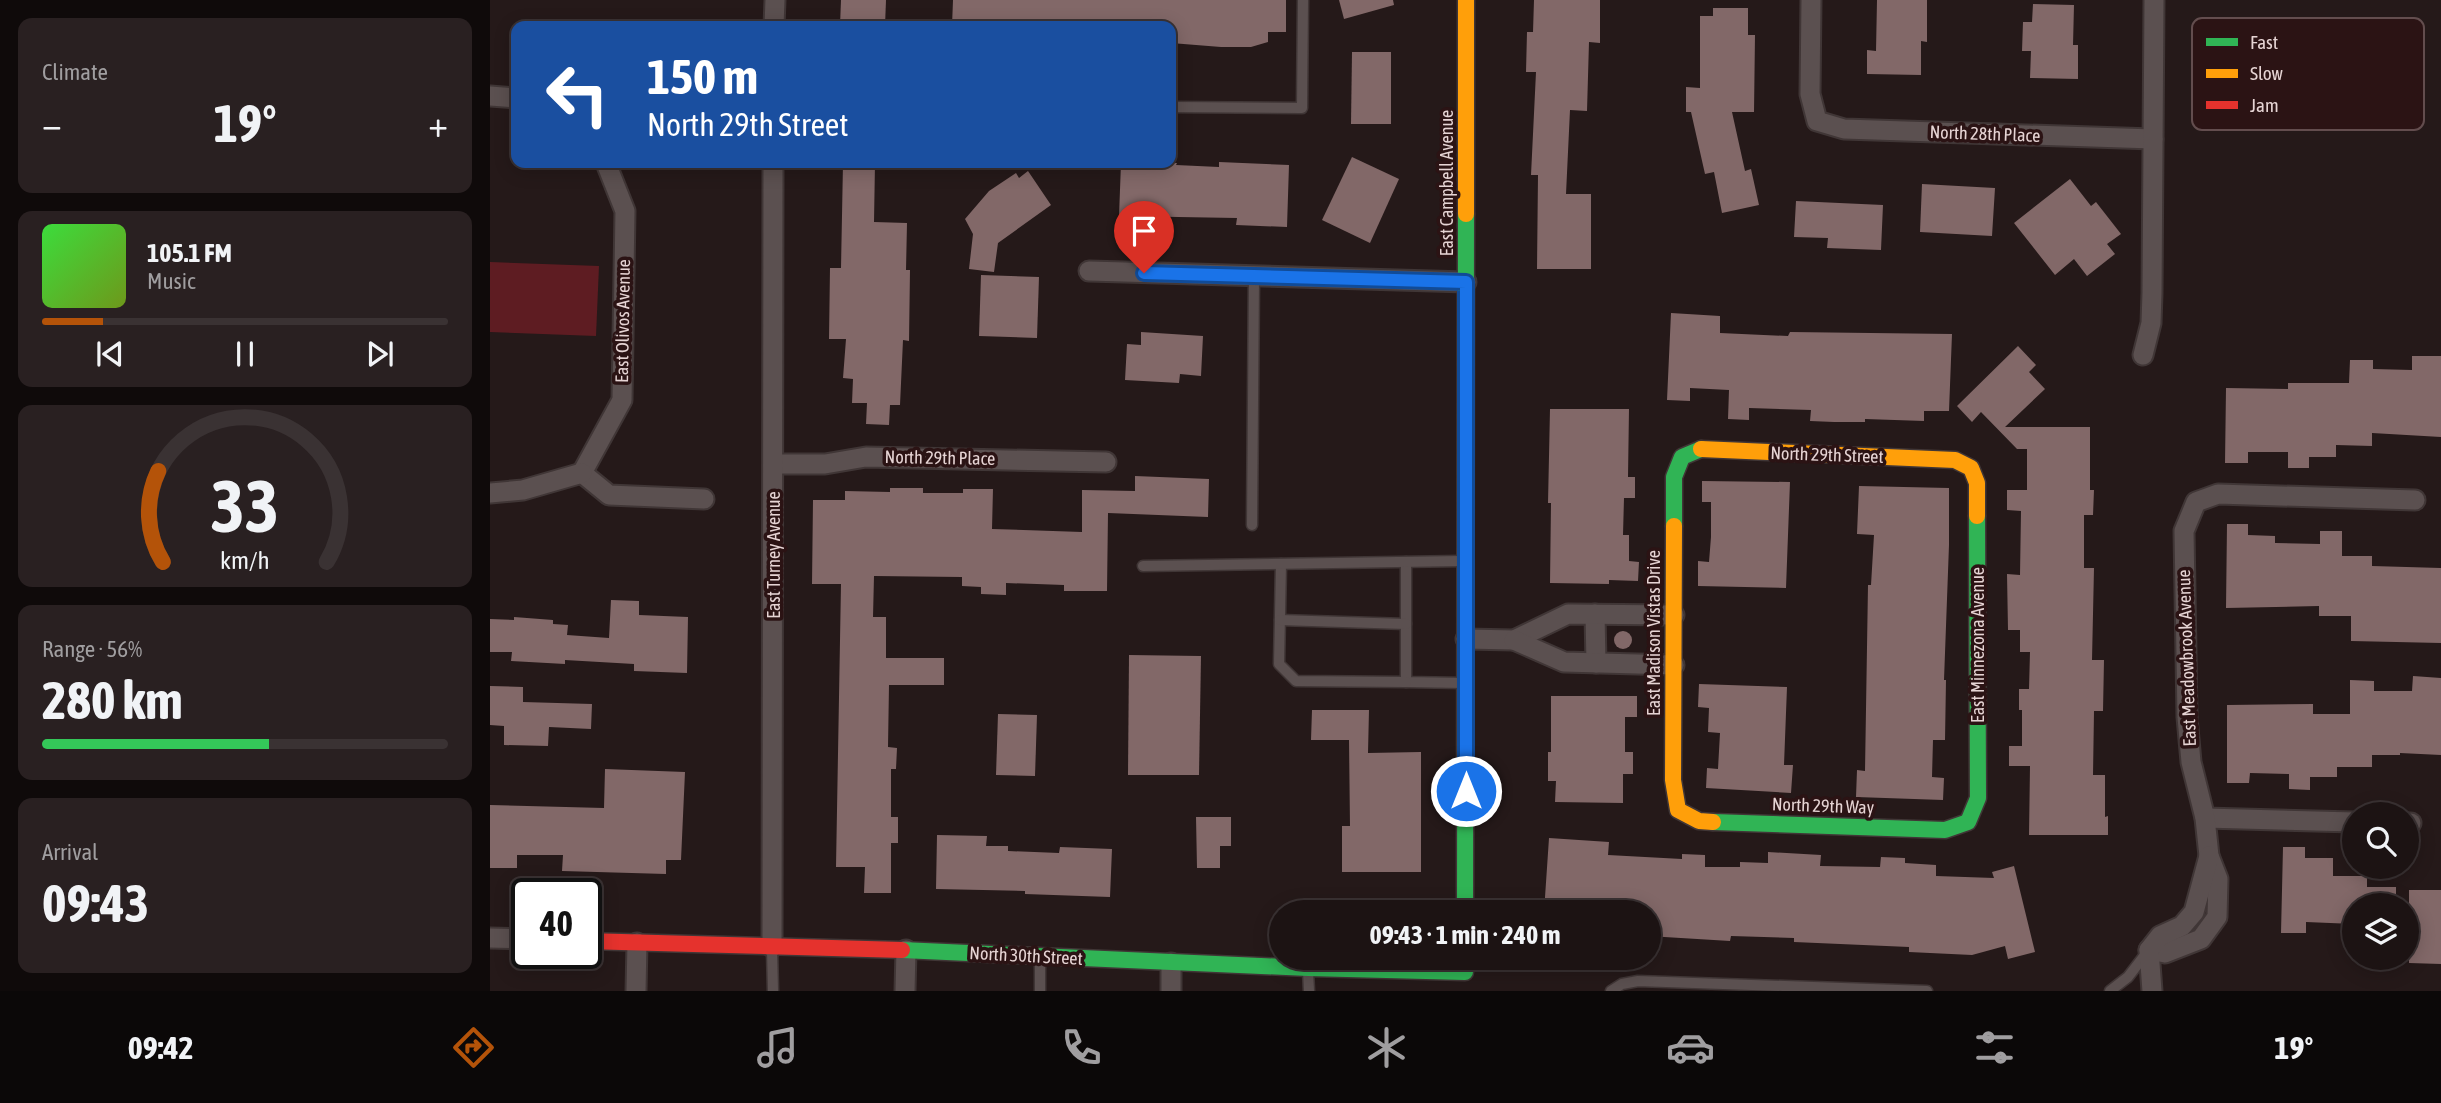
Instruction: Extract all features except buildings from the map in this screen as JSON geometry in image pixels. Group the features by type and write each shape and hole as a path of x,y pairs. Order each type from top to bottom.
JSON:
{"street":[{"path":"774,21 775,0"},
{"name":"East Campbell Avenue","path":"1465,900 1466,0"},
{"name":"North 28th Place","path":"1811,0 1810,94 1817,121 1844,129 2154,139"},
{"path":"2143,355 2151,323 2154,0"},
{"path":"490,96 511,98"},
{"name":"East Olivos Avenue","path":"582,473 622,400 625,211 608,168"},
{"name":"East Turney Avenue","path":"772,947 774,168"},
{"path":"1089,271 1466,282"},
{"name":"North 29th Street","path":"1682,457 1702,449 1955,460 1971,468"},
{"name":"North 29th Place","path":"774,464 825,464 866,457 1106,462"},
{"name":"East Madison Vistas Drive","path":"1678,810 1672,780 1674,477 1682,457"},
{"name":"East Minnezona Avenue","path":"1968,822 1978,798 1977,483 1971,468"},
{"path":"490,494 523,490 582,473 609,495 704,499"},
{"name":"East Meadowbrook Avenue","path":"2149,950 2160,936 2182,926 2194,912 2209,856 2205,818 2191,762 2187,717 2184,531 2196,502 2218,494 2415,500"},
{"path":"1514,639 1568,614 1674,615"},
{"path":"1595,614 1596,663"},
{"path":"1466,639 1514,639 1564,662 1674,665"},
{"name":"North 29th Way","path":"1678,810 1699,821 1945,830 1968,822"},
{"path":"2205,818 2342,822"},
{"path":"490,938 511,939"},
{"name":"North 30th Street","path":"602,942 906,950 1269,967"},
{"path":"636,991 637,943"},
{"path":"905,991 906,950"},
{"path":"2149,950 2152,991"},
{"path":"1171,963 1171,991"},
{"path":"1465,970 1465,991"}],"lane":[{"path":"1176,107 1302,108 1303,0"},
{"path":"1252,525 1254,277"},
{"path":"1143,566 1465,561"},
{"path":"1406,562 1406,682"},
{"path":"1281,564 1279,664 1296,681 1466,683"},
{"path":"1280,620 1406,624"},
{"path":"772,947 773,991"},
{"path":"2110,991 2128,977 2149,950"},
{"path":"1040,957 1040,991"},
{"path":"1308,970 1308,991"},
{"path":"1611,991 1622,984 1638,982 1927,991"}],"shaded area":[{"path":"490,262 599,266 596,336 490,332"}],"traffic: fast":[{"path":"1465,900 1466,214"},
{"path":"1674,526 1674,477 1682,457 1701,449"},
{"path":"1713,822 1945,830 1968,822 1978,798 1977,516"},
{"path":"902,950 1308,968 1465,972"}],"traffic: slow":[{"path":"1466,0 1466,214"},
{"path":"1701,449 1955,460 1971,468 1977,483 1977,516"},
{"path":"1674,526 1673,780 1678,810 1699,821 1713,822"}],"traffic: jam":[{"path":"602,941 902,950"}],"route":[{"path":"1144,273 1466,282 1466,791"}]}
